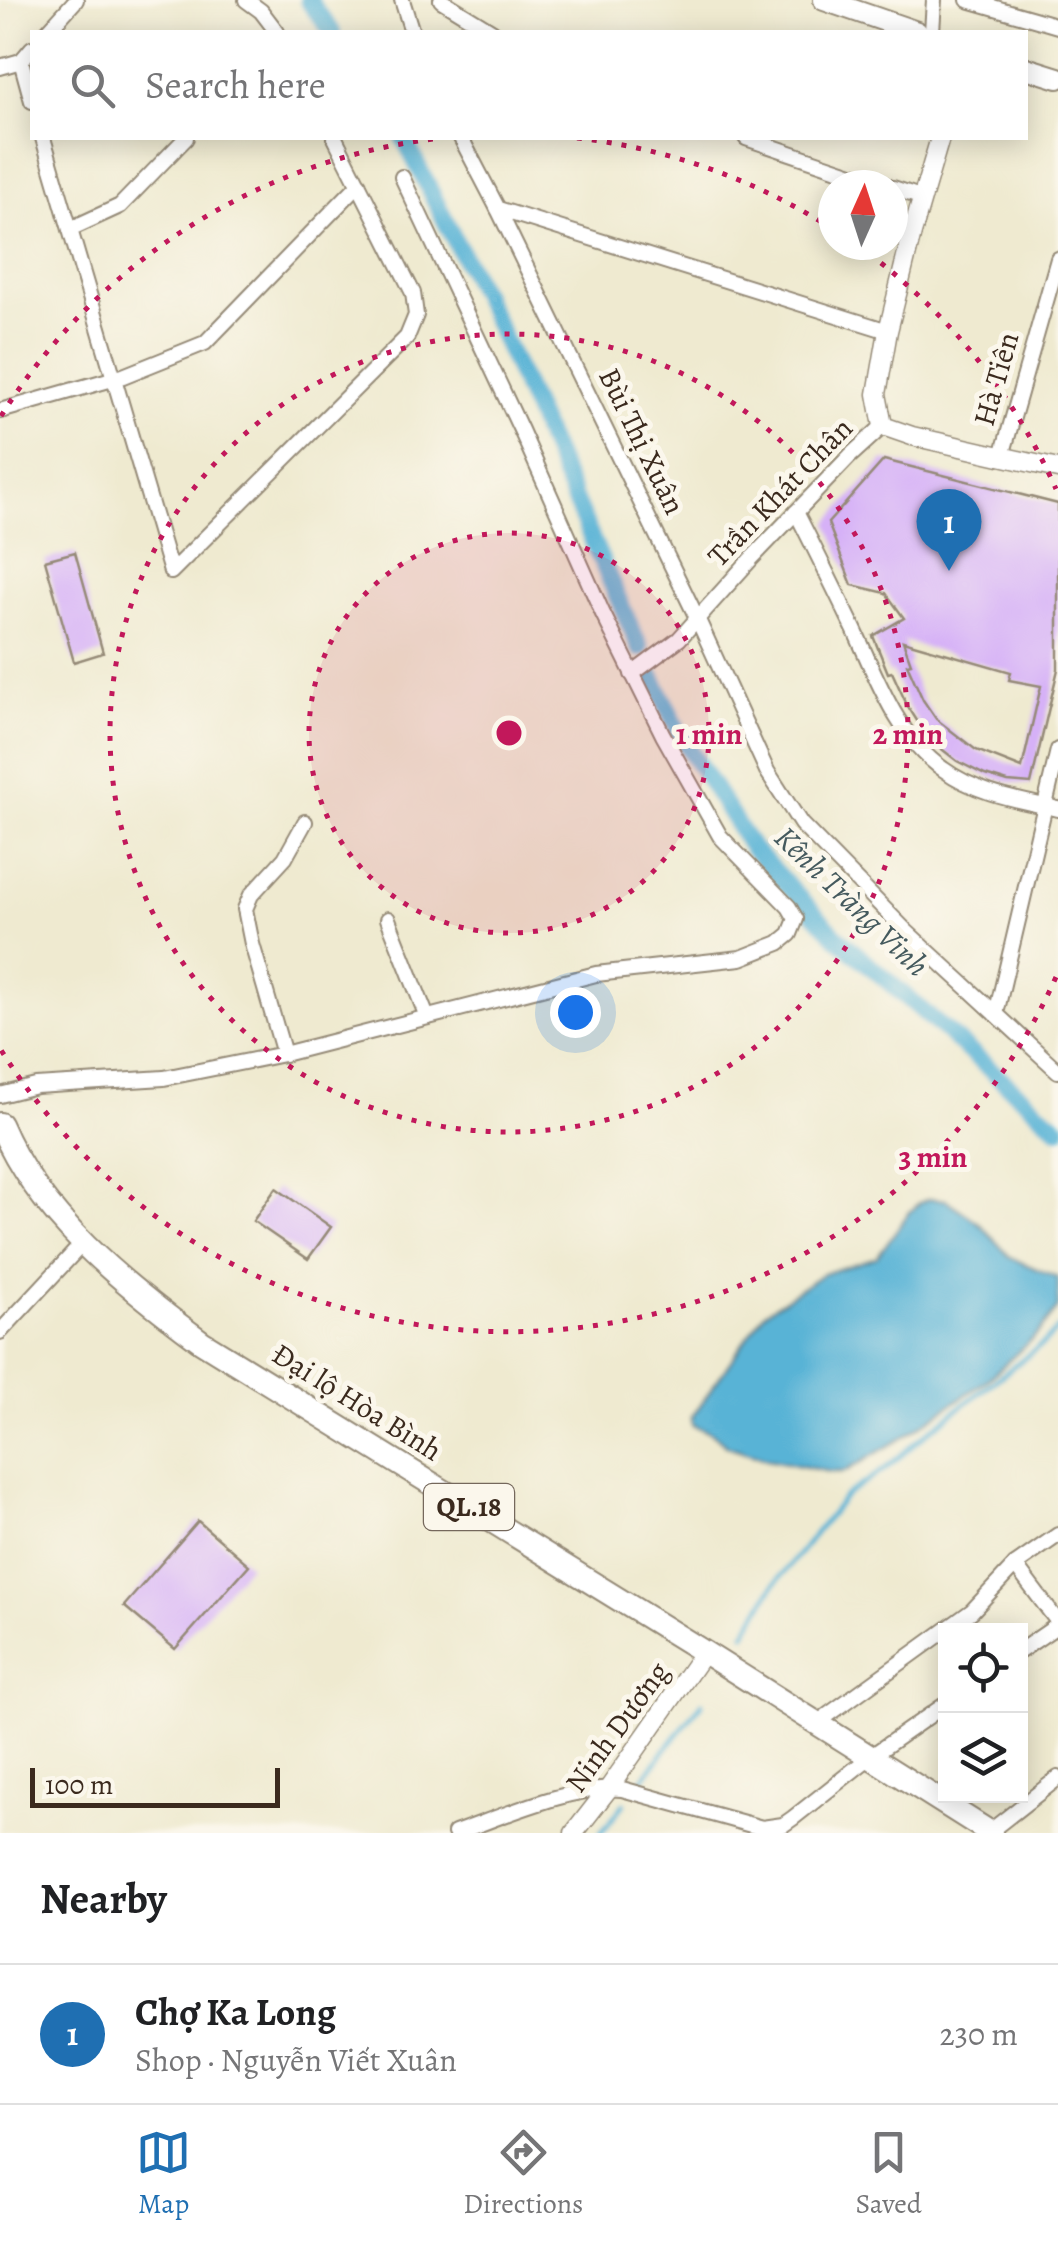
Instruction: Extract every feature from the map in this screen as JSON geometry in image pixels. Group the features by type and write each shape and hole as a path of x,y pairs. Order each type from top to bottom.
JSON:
{"highway":[{"name":"Đại lộ Hòa Bình","path":"0,1124 29,1180 83,1243 140,1296 202,1342 990,1833"}],"main road":[{"path":"824,0 911,30"},
{"path":"1028,69 1058,78"}],"street":[{"path":"49,30 76,0"},
{"path":"246,0 275,30"},
{"path":"402,0 411,30"},
{"path":"441,0 491,30"},
{"path":"932,30 934,0"},
{"path":"968,0 1058,26"},
{"path":"0,67 21,61 30,50"},
{"path":"21,61 30,94"},
{"path":"44,140 171,572 406,337 416,315 413,293 336,140"},
{"path":"70,230 120,206 184,140"},
{"name":"Bùi Thị Xuân","path":"462,140 698,620 767,771 800,824 906,932 1058,1072"},
{"path":"752,140 841,170"},
{"name":"Trần Khát Chân","path":"632,674 679,639 882,426 877,394 888,331 939,140"},
{"path":"0,1094 36,1086 164,1078 284,1054 596,974 741,958 779,943 795,926 796,919 789,907 720,836 681,769 632,674 402,177"},
{"path":"0,411 114,378 205,343 358,184"},
{"path":"908,193 923,198"},
{"path":"498,210 888,331"},
{"name":"Hà Tiên","path":"1002,456 1056,279 1058,259"},
{"path":"882,426 1058,468"},
{"path":"796,512 885,695 914,743 946,772 972,786 1051,807"},
{"path":"996,1014 1051,807 1058,750"},
{"path":"284,1054 245,909 251,895 285,858 305,822"},
{"path":"388,919 427,1016"},
{"path":"0,1332 83,1243"},
{"path":"817,1724 972,1611 1015,1565 1058,1535"},
{"path":"1015,1565 1058,1623 1028,1645"},
{"name":"Ninh Dương","path":"574,1833 704,1652"},
{"path":"455,1833 556,1799 609,1788 763,1830 783,1825 938,1710"},
{"path":"990,1833 1058,1778"}],"water":[{"path":"929,1199 946,1200 979,1223 1011,1258 1058,1278 1058,1308 1037,1335 986,1381 844,1472 767,1459 727,1446 712,1433 692,1425 692,1417 765,1312 823,1274 877,1257 908,1214"}],"building":[{"path":"884,460 1058,504 1058,669 1031,784 985,775 957,761 921,727 892,672 888,673 873,636 904,618 886,593 852,585 828,523","holes":["903,641 1011,672 1009,680 1041,686 1022,768 976,750 936,719 907,664 911,663"]},
{"path":"75,552 103,653 74,662 45,560"},
{"path":"276,1188 331,1227 308,1259 253,1221"},
{"path":"198,1521 249,1565 175,1649 124,1606"}],"waterway":[{"name":"Kênh Tràng Vinh","path":"308,0 330,30"},
{"name":"Kênh Tràng Vinh","path":"405,140 498,327 640,648"},
{"name":"Kênh Tràng Vinh","path":"653,677 680,735 751,847 838,938 1058,1128"},
{"path":"745,1633 774,1585 845,1496 885,1469 1058,1329"},
{"path":"641,1781 702,1703"},
{"path":"601,1833 624,1804"}],"place":[{"name":"Chợ Ka Long","path":"949,571"}]}
